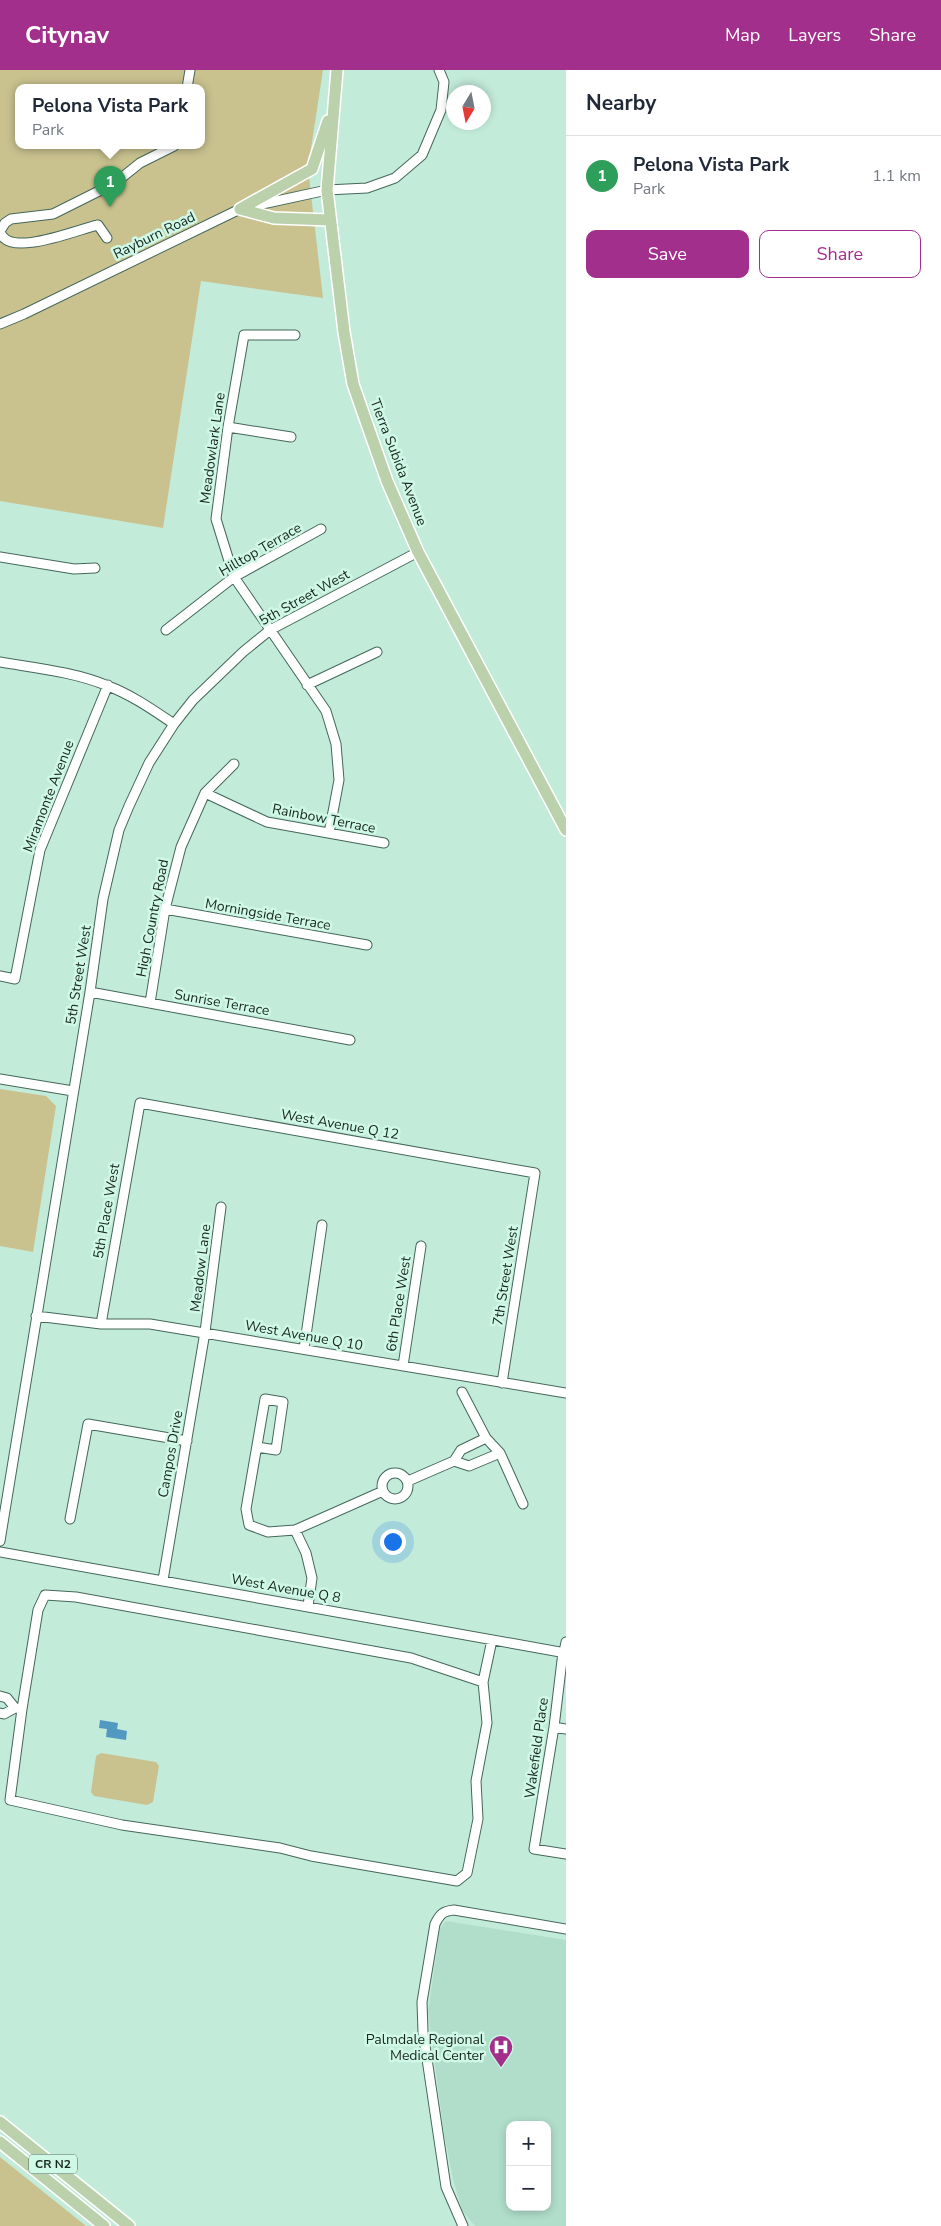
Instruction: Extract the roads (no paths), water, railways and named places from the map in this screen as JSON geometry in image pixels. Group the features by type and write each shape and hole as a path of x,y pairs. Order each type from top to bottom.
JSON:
{"main road":[{"name":"Tierra Subida Avenue","path":"337,70 327,190 344,332 354,384 387,481 418,552 566,830"},
{"path":"240,209 312,169 334,103"},
{"path":"240,209 274,218 330,220"},
{"name":"CR N2","path":"0,2122 129,2226"},
{"name":"CR N2","path":"0,2142 100,2223"},
{"path":"100,2223 105,2207"}],"street":[{"path":"188,84 190,70"},
{"name":"Rayburn Road","path":"0,324 240,209 327,190 367,188 395,178 422,154 441,110 444,82 440,70"},
{"path":"107,238 98,225 58,238 34,242 8,241 1,235 2,226 7,220 53,214 115,183 140,163 168,149"},
{"name":"Meadowlark Lane","path":"295,335 244,335 228,426 216,519 234,577 326,711 336,744 339,780 329,833"},
{"path":"228,426 290,437"},
{"name":"Hilltop Terrace","path":"166,630 234,577 321,529"},
{"name":"5th Street West","path":"0,1541 4,1494 90,992 103,899 119,830 149,763 174,724 193,700 216,677 270,630 418,552"},
{"path":"0,557 74,569 95,568"},
{"path":"307,685 377,652"},
{"path":"0,662 85,678 108,685 144,704 174,724"},
{"name":"Miramonte Avenue","path":"0,976 15,979 40,850 108,685"},
{"name":"High Country Road","path":"150,1003 165,910 181,847 205,793 234,764"},
{"name":"Rainbow Terrace","path":"205,793 266,822 384,843"},
{"name":"Morningside Terrace","path":"165,910 367,945"},
{"name":"Sunrise Terrace","path":"90,992 350,1040"},
{"path":"0,1079 73,1091"},
{"name":"West Avenue Q 12","path":"140,1103 535,1173"},
{"name":"5th Place West","path":"100,1324 140,1103"},
{"name":"7th Street West","path":"502,1384 535,1173"},
{"name":"Meadow Lane","path":"205,1332 221,1207"},
{"path":"304,1349 322,1225"},
{"name":"6th Place West","path":"403,1366 421,1246"},
{"name":"West Avenue Q 10","path":"36,1316 100,1324 150,1324 502,1384 566,1393"},
{"name":"Campos Drive","path":"163,1580 205,1332"},
{"path":"462,1392 486,1438 500,1453 523,1504"},
{"path":"257,1447 276,1450 283,1402 265,1399 246,1509 249,1525 268,1532 295,1530 383,1491"},
{"path":"70,1519 88,1424 187,1441"},
{"path":"408,1481 454,1461 461,1450 486,1438"},
{"path":"454,1461 469,1466 500,1453"},
{"path":"390,1474 402,1474 408,1481 408,1488 402,1498 394,1499 383,1491 382,1484 390,1474"},
{"path":"295,1530 306,1553 312,1578 308,1606"},
{"name":"West Avenue Q 8","path":"0,1552 564,1652"},
{"path":"483,1682 411,1658 76,1597 46,1595 38,1610 19,1709 10,1800 122,1824 280,1848 310,1856 458,1881 468,1873 478,1819 476,1781 487,1723 483,1682 492,1640"},
{"name":"Wakefield Place","path":"566,1642 534,1849 566,1854"},
{"path":"0,1696 7,1698 19,1709"},
{"path":"0,1713 4,1714 19,1709"},
{"path":"554,1726 566,1729"},
{"path":"463,2226 446,2187 423,2032 422,2002 435,1924 439,1915 445,1911 454,1910 566,1929"}],"water":[{"path":"100,1720 118,1723 117,1729 127,1731 126,1740 106,1737 107,1729 99,1728"}],"place":[{"name":"Pelona Vista Park","path":"110,207"},
{"name":"Palmdale Regional Medical Center","path":"501,2068"}]}
